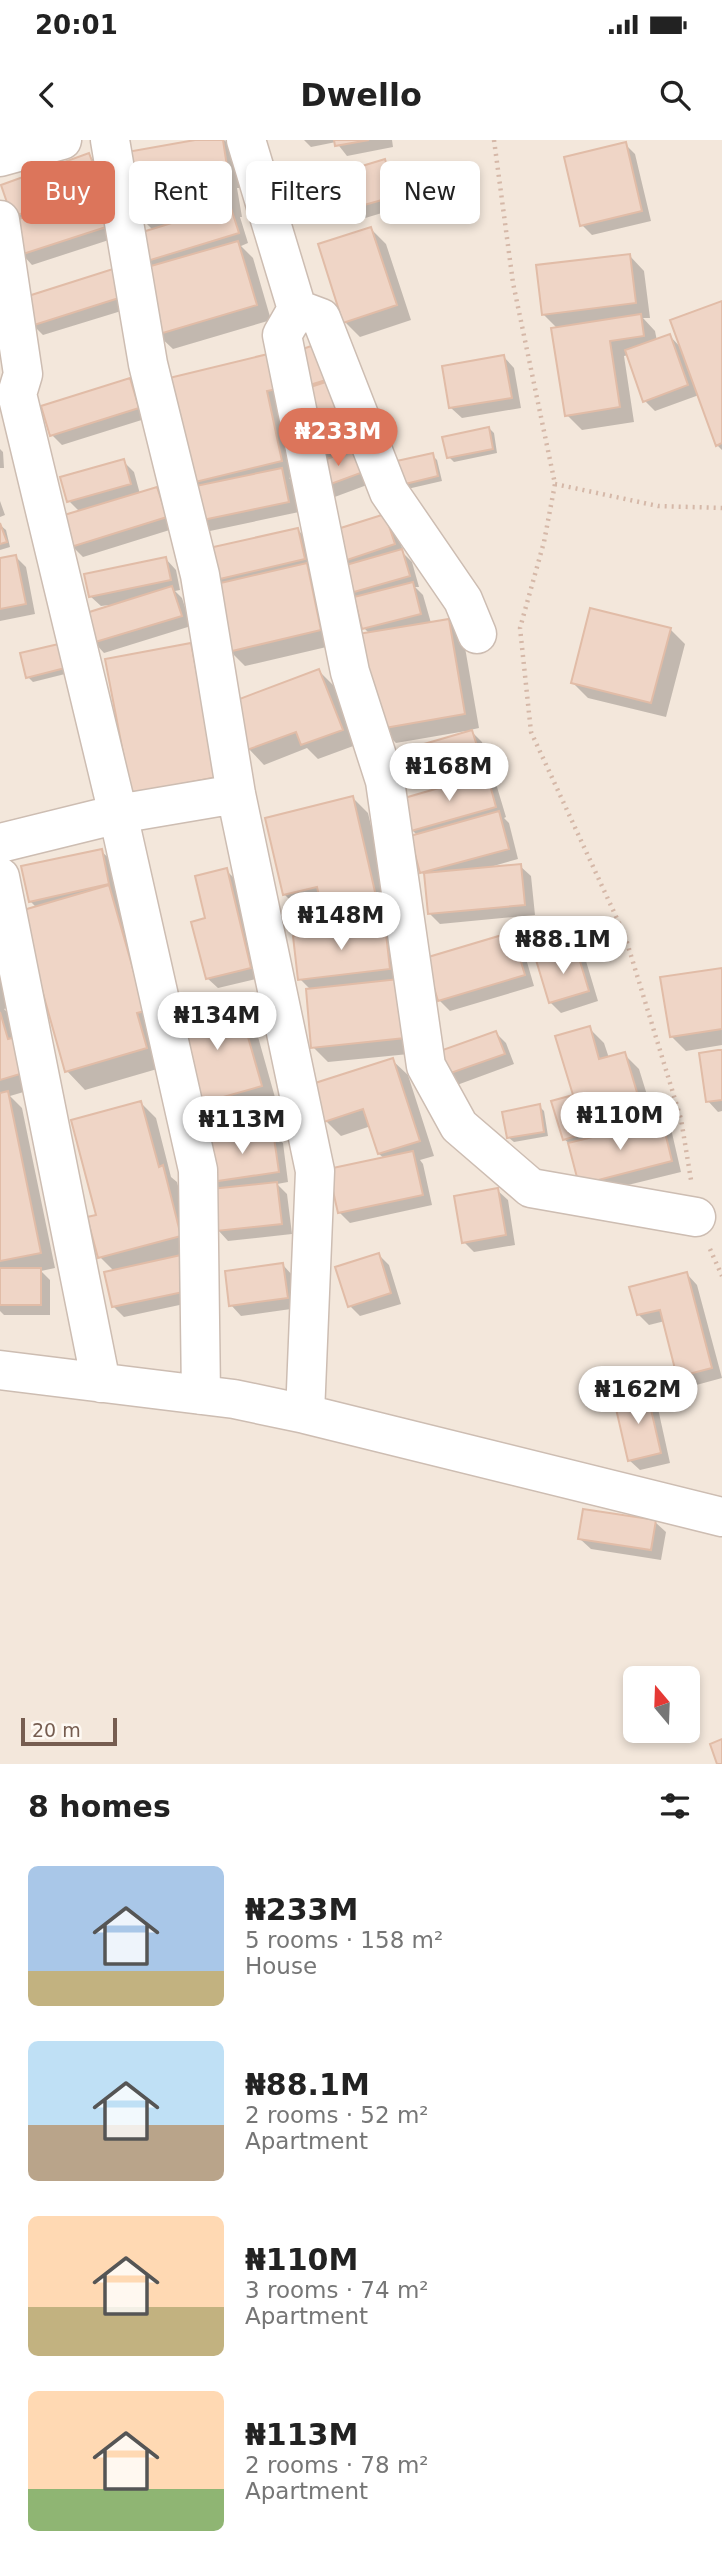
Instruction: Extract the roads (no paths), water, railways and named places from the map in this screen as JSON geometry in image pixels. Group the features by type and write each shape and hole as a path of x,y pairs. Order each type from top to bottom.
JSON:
{"street":[{"path":"0,157 62,140"},
{"path":"110,140 148,364 200,575 236,794 316,1171 304,1414"},
{"path":"246,140 297,309 282,335 350,672 385,781 426,1066 459,1126 531,1188 696,1217"},
{"path":"0,220 23,374 9,394 118,814 198,1170 201,1395"},
{"path":"297,309 321,318 389,492 463,600 477,634"},
{"path":"0,843 118,814 236,794"},
{"path":"0,877 101,1383"},
{"path":"0,1370 201,1395 304,1414 722,1517"}]}
